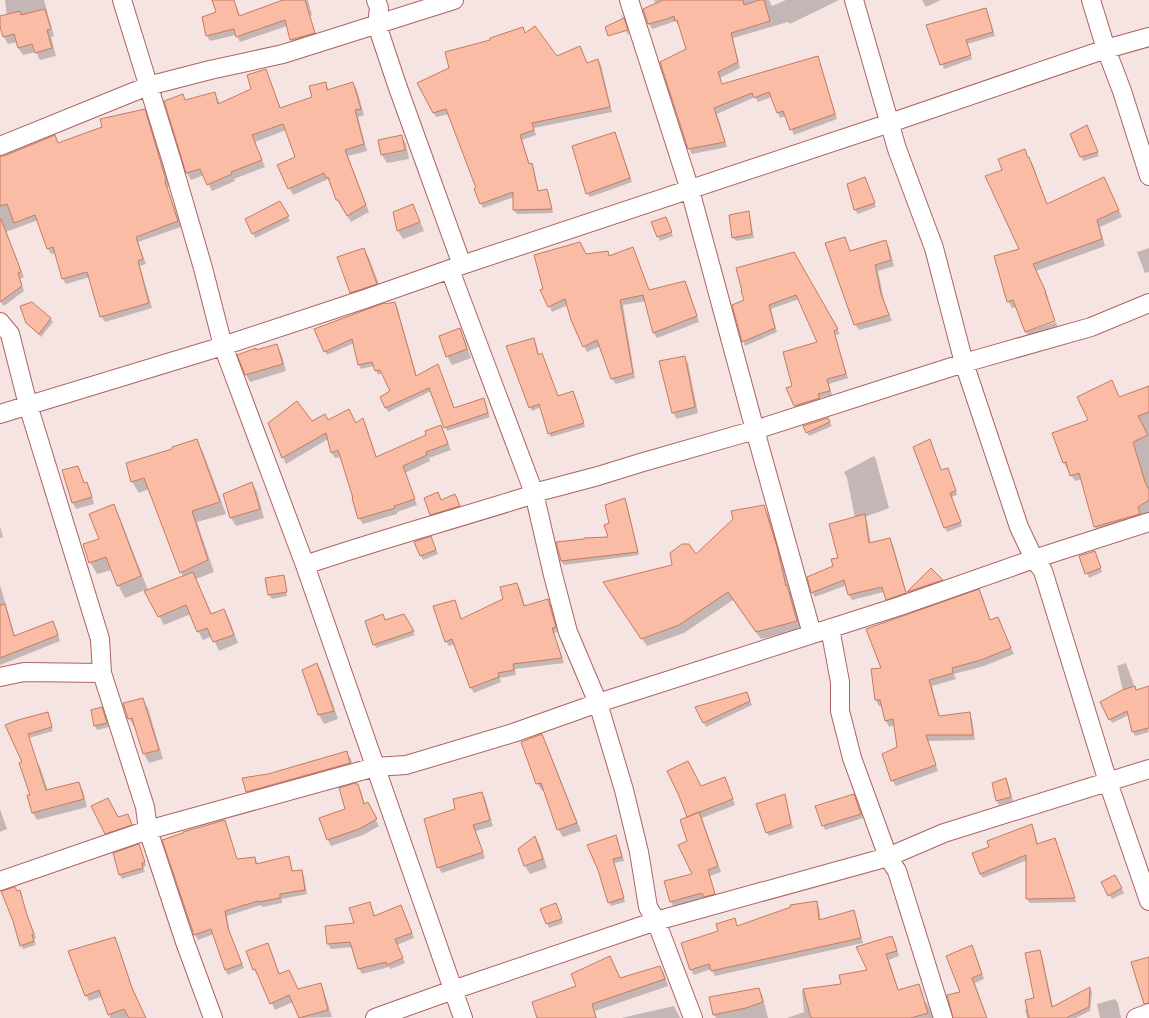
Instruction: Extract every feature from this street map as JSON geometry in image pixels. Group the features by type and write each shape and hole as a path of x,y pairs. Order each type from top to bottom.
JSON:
{"street":[{"path":"122,0 172,162 222,346 305,565 462,1018"},
{"path":"376,0 380,8 377,25 456,268 534,493 568,632 598,703 624,790 639,852 648,907 656,921 693,1018"},
{"path":"0,146 148,86 210,70 284,54 454,0"},
{"path":"629,0 690,190 812,634"},
{"path":"854,0 897,148 934,248 964,363 1019,527 1034,559 1043,571 1108,782 1149,901"},
{"path":"1091,0 1149,176"},
{"path":"0,414 222,346 890,123 1106,49 1149,37"},
{"path":"305,565 354,548 525,498 534,493 755,430 964,363 1091,326 1149,303"},
{"path":"0,322 10,334 28,405 100,639 102,673 145,807 148,830 185,942 213,1018"},
{"path":"0,881 148,830 375,767 406,765 514,733 598,703 900,606 1034,559 1149,522"},
{"path":"830,628 840,682 840,711 852,758 888,857 897,871 943,1018"},
{"path":"0,677 24,672 102,673"},
{"path":"374,1018 656,921 888,857 944,833 1149,769"},
{"path":"1136,1018 1149,1014"}],"building":[{"path":"212,0 234,0 239,16 283,0 305,0 315,33 290,40 285,20 236,37 234,29 206,36 202,17 216,12"},
{"path":"663,0 743,0 744,5 764,0 770,21 731,33 738,62 718,72 722,84 818,56 835,114 790,130 783,111 777,113 769,92 754,98 752,93 714,108 725,142 688,149 660,62 686,49 677,20 675,21 674,16 648,24 643,9"},
{"path":"986,8 993,32 966,40 971,55 940,65 926,25"},
{"path":"45,9 51,29 47,30 52,48 35,53 32,44 18,48 14,34 3,37 0,27 0,16 20,11 21,15"},
{"path":"624,18 628,30 608,36 605,27"},
{"path":"535,26 557,56 580,46 587,63 598,59 610,107 532,123 534,130 520,135 529,164 532,163 538,191 547,189 552,209 513,210 513,192 480,204 474,189 476,188 446,109 433,113 417,83 449,68 445,52 490,40 490,38 523,27 525,33"},
{"path":"266,69 280,108 312,97 309,86 326,82 327,90 353,82 361,109 355,110 364,144 345,150 366,205 347,216 338,200 336,200 328,177 326,178 324,173 288,189 277,165 295,157 283,124 252,135 262,160 231,172 232,174 207,185 200,169 186,173 164,101 183,94 185,100 215,92 218,104 251,89 247,75"},
{"path":"145,109 178,221 136,237 143,259 138,261 149,303 100,317 87,272 62,279 53,247 47,249 35,215 14,223 7,204 0,206 0,156 4,156 55,135 58,143 102,127 100,119"},
{"path":"1087,125 1098,152 1080,157 1070,134"},
{"path":"615,132 630,178 586,194 572,146"},
{"path":"402,135 405,150 381,155 378,140"},
{"path":"1025,149 1047,204 1104,177 1119,210 1097,220 1102,239 1033,264 1046,292 1055,321 1025,332 1013,300 1007,302 994,256 1019,249 985,176 1002,170 998,159"},
{"path":"865,177 875,203 854,210 847,184"},
{"path":"280,201 289,216 252,234 245,219"},
{"path":"413,204 420,222 397,231 393,212"},
{"path":"749,211 752,234 732,238 729,215"},
{"path":"666,217 672,232 657,237 651,222"},
{"path":"0,219 21,272 18,273 22,286 0,302"},
{"path":"845,237 850,251 886,240 891,260 875,265 881,294 889,315 854,325 825,243"},
{"path":"580,242 586,254 608,251 609,256 633,247 649,290 685,281 697,316 653,333 643,295 620,300 633,373 611,379 597,340 583,347 571,320 565,299 548,307 540,290 543,289 534,255"},
{"path":"364,248 377,284 350,293 337,257"},
{"path":"794,252 838,329 834,331 846,374 827,379 830,391 818,394 820,398 794,406 786,388 792,386 783,352 817,342 796,295 769,305 775,328 742,342 732,305 744,300 736,268"},
{"path":"32,302 51,318 39,334 26,323 20,306"},
{"path":"395,302 416,376 438,364 454,408 484,398 488,413 444,428 429,388 385,408 380,397 390,391 380,370 375,371 372,362 358,365 352,339 324,352 314,329 384,303"},
{"path":"460,328 467,349 446,357 439,336"},
{"path":"534,338 538,355 542,353 558,396 573,391 584,423 548,434 539,404 529,408 506,346"},
{"path":"277,344 283,364 245,375 237,355 256,348 256,350"},
{"path":"685,356 695,407 672,413 659,361"},
{"path":"1112,380 1119,397 1149,386 1149,412 1138,416 1148,435 1133,442 1145,482 1149,489 1149,500 1138,507 1140,514 1094,527 1079,473 1070,476 1066,462 1063,463 1052,433 1088,420 1077,397"},
{"path":"297,401 312,421 325,414 328,420 349,409 356,423 363,418 376,457 426,435 425,431 441,425 448,444 426,452 427,455 403,466 415,499 394,506 395,508 358,519 338,450 331,453 326,433 282,458 268,423"},
{"path":"828,418 830,422 806,433 803,426"},
{"path":"197,439 220,502 192,511 208,560 180,573 144,478 131,482 126,463 172,449 172,447"},
{"path":"930,439 941,470 948,468 956,491 950,493 961,522 944,528 913,447"},
{"path":"78,466 84,483 87,482 92,497 72,503 62,470"},
{"path":"252,482 260,509 230,518 223,494"},
{"path":"438,492 441,500 455,494 460,506 430,515 424,498"},
{"path":"625,498 638,552 561,561 556,542 584,538 608,537 604,525 609,523 605,505"},
{"path":"114,504 141,576 117,586 106,557 89,563 83,544 99,539 89,514"},
{"path":"764,505 797,621 756,632 728,592 679,625 641,639 603,582 672,565 670,553 682,544 689,544 696,554 733,519 731,511"},
{"path":"865,514 869,543 890,538 906,593 886,600 882,587 848,595 844,580 811,593 807,577 833,566 831,559 838,558 829,524"},
{"path":"431,536 436,550 420,556 414,542"},
{"path":"1095,551 1101,568 1085,574 1079,556"},
{"path":"931,568 943,580 907,592"},
{"path":"193,572 211,614 224,609 234,635 213,642 207,628 197,632 186,605 158,617 144,591"},
{"path":"284,575 287,592 268,595 265,578"},
{"path":"517,583 524,606 548,599 556,627 552,628 562,658 513,664 514,670 498,673 499,677 470,688 452,639 445,642 433,606 455,600 461,619 503,599 500,587"},
{"path":"979,589 990,620 998,617 1011,648 981,660 952,668 953,673 929,680 939,716 970,712 973,735 926,735 936,765 891,781 882,754 897,747 893,719 885,721 880,700 875,700 871,669 881,668 866,629"},
{"path":"5,604 14,636 53,621 58,635 0,658 0,605"},
{"path":"383,614 385,620 404,614 414,631 373,645 365,621"},
{"path":"317,663 334,711 318,715 302,670"},
{"path":"1135,686 1136,690 1149,686 1149,728 1132,732 1127,711 1109,720 1100,702 1122,690"},
{"path":"747,692 750,701 703,723 695,707"},
{"path":"143,698 159,750 143,754 132,718 128,719 123,703"},
{"path":"102,707 107,723 94,726 91,710"},
{"path":"48,712 52,727 28,734 46,790 79,782 84,799 32,813 27,795 30,795 19,763 22,762 5,725"},
{"path":"542,734 577,823 557,830 541,783 536,784 521,742"},
{"path":"347,751 350,763 246,792 242,778 268,774"},
{"path":"688,761 701,786 725,777 733,799 687,817 667,771"},
{"path":"1006,778 1011,797 996,801 992,783"},
{"path":"355,783 358,784 364,804 368,802 377,819 359,829 327,840 319,818 345,809 339,788"},
{"path":"482,792 490,820 473,825 483,852 437,868 424,819 455,809 453,799"},
{"path":"785,794 791,824 766,833 756,804"},
{"path":"854,794 861,814 822,826 815,806"},
{"path":"108,798 118,817 128,814 132,825 105,834 91,806"},
{"path":"699,812 718,866 708,870 715,894 704,897 702,893 670,902 664,881 692,874 678,845 687,841 680,820"},
{"path":"225,820 237,859 255,857 256,864 289,856 292,871 302,870 305,890 280,894 280,898 258,901 225,911 228,928 242,964 225,970 211,929 194,935 162,840 183,832"},
{"path":"1032,824 1037,844 1055,838 1075,898 1026,899 1026,855 980,874 972,853 989,847 987,841"},
{"path":"616,835 622,857 613,859 624,898 608,903 598,870 587,845"},
{"path":"535,836 543,859 524,866 518,849"},
{"path":"139,844 145,862 142,863 143,868 119,875 113,853"},
{"path":"1115,875 1122,888 1108,896 1101,882"},
{"path":"15,887 17,891 20,890 34,934 32,935 34,941 20,946 13,921 1,891"},
{"path":"817,901 819,920 854,910 861,938 711,971 709,964 690,970 681,943 718,931 716,924 735,918 737,926 791,907 790,905"},
{"path":"370,902 374,916 401,905 412,933 395,939 403,958 387,965 386,962 358,969 350,942 327,944 325,926 354,923 349,908"},
{"path":"556,903 562,919 546,924 540,909"},
{"path":"892,936 897,951 886,954 898,990 919,984 928,1013 911,1018 811,1018 803,989 841,984 839,975 867,970 856,947"},
{"path":"115,937 132,988 146,1018 129,1018 124,1009 108,1015 99,990 85,996 68,951"},
{"path":"268,943 279,974 289,970 298,989 321,983 328,1010 299,1018 289,995 270,1004 255,969 253,970 246,951"},
{"path":"972,945 982,974 972,978 987,1018 953,1018 947,995 960,992 946,956"},
{"path":"1040,950 1052,1007 1090,987 1089,1007 1066,1018 1029,1018 1025,1000 1034,998 1025,953"},
{"path":"610,956 620,978 660,966 665,979 592,1004 596,1018 537,1018 532,1002 576,986 571,974"},
{"path":"1149,957 1149,1003 1144,1004 1131,962"},
{"path":"759,988 763,1002 746,1008 713,1015 709,997"}]}
